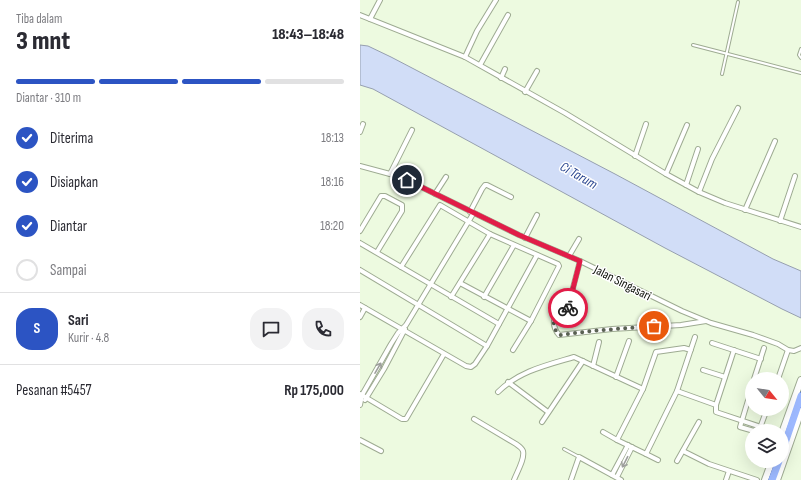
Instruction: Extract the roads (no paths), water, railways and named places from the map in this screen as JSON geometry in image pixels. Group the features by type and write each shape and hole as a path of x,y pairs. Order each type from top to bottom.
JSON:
{"main road":[{"path":"785,424 801,380"},
{"path":"789,431 800,398"},
{"path":"777,480 799,423 801,411"},
{"path":"765,480 769,468"},
{"path":"772,480 776,468"}],"street":[{"path":"370,19 380,0"},
{"path":"465,57 477,31 496,0"},
{"path":"360,15 465,57 500,78 565,113 635,156 699,192 745,210 801,227"},
{"path":"480,65 508,15"},
{"path":"500,78 505,69"},
{"path":"525,92 537,71"},
{"path":"699,192 712,159 738,108"},
{"path":"360,132 363,124"},
{"path":"635,156 646,124"},
{"path":"666,174 687,125"},
{"path":"390,174 412,130"},
{"path":"745,210 775,141"},
{"path":"686,185 698,149"},
{"name":"Jalan Singasari","path":"360,166 390,174 435,194 525,238 580,261 673,307 706,321 754,335 778,344 788,350"},
{"path":"780,221 795,176"},
{"path":"435,194 446,177"},
{"path":"361,404 367,398 417,305 468,222 482,189 485,185 487,185 511,197"},
{"path":"360,231 381,196 385,196 402,205 402,211 377,252"},
{"path":"401,267 439,206 442,206 490,234 558,264 559,266 531,322 513,350"},
{"path":"525,238 537,215"},
{"path":"451,297 490,234"},
{"path":"569,256 579,239"},
{"path":"360,243 499,324"},
{"path":"484,297 514,245"},
{"path":"360,305 444,354 466,366 471,367 475,364 487,346 537,255"},
{"path":"580,261 568,307 565,312 554,321 557,333 560,335 593,330 681,325 706,321"},
{"path":"360,270 487,346"},
{"path":"460,283 531,322"},
{"path":"360,317 366,308"},
{"path":"361,404 361,395 391,344 403,330"},
{"path":"646,454 677,391 695,337"},
{"path":"616,377 629,341"},
{"path":"593,366 599,342"},
{"path":"712,343 761,359"},
{"path":"617,440 643,389 656,352 684,348 691,350"},
{"path":"756,372 764,348"},
{"path":"780,372 788,350 794,351 801,348"},
{"path":"734,350 716,405 716,412 749,424"},
{"path":"361,395 402,419 406,419 444,354"},
{"path":"498,392 508,382 537,368 574,357 643,389"},
{"path":"542,422 583,361"},
{"path":"703,370 725,377"},
{"path":"508,382 548,412"},
{"path":"677,391 716,405"},
{"path":"745,409 740,427 745,428"},
{"path":"474,419 522,449 523,458 514,480"},
{"path":"677,461 699,422"},
{"path":"603,432 658,460"},
{"path":"360,440 381,450"},
{"path":"615,476 628,444"},
{"path":"615,476 632,447"},
{"path":"683,451 709,464 757,480"},
{"path":"571,480 579,457 621,480"},
{"path":"726,480 729,471"}],"lane":[{"path":"722,74 728,54 738,2"},
{"path":"693,45 801,73"},
{"path":"801,49 799,55 801,58"},
{"path":"564,449 579,457"}],"water":[{"name":"Ci Tarum","path":"360,45 368,46 391,57 615,174 773,259 801,271 801,318 665,248 373,89 360,85"}]}
